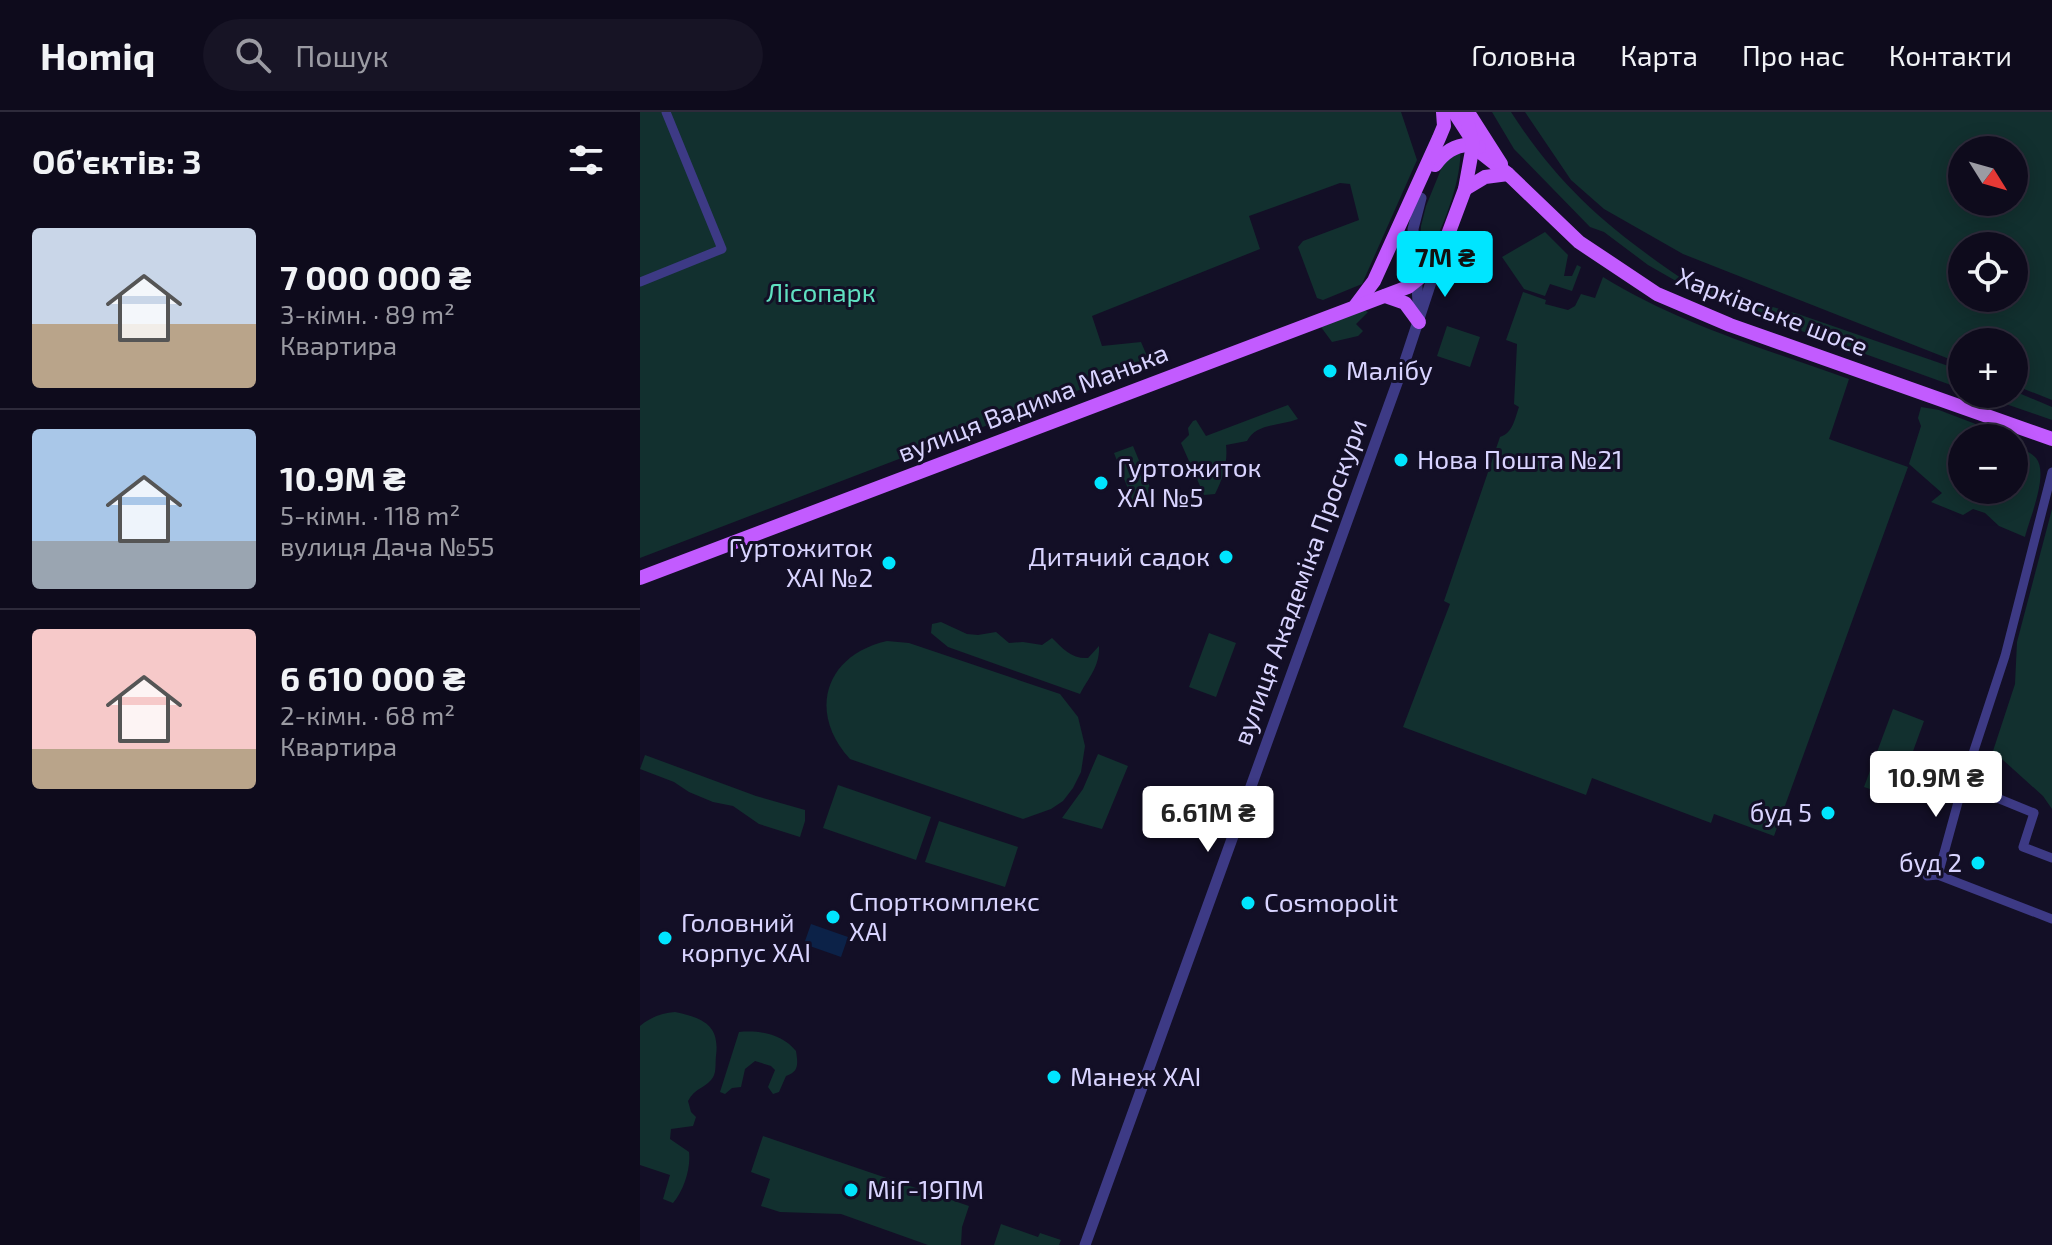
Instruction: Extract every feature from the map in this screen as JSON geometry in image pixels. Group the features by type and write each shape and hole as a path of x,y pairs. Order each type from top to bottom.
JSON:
{"main road":[{"name":"Харківське шосе","path":"1454,112 1473,145 1504,168 1579,242 1631,279 1666,298 1730,325 2052,439"},
{"name":"Харківське шосе","path":"1467,112 1504,168"},
{"name":"вулиця Академіка Проскури","path":"1437,264 1465,189 1473,145 1467,112"},
{"path":"1356,305 1379,283 1421,198 1435,165 1444,119"},
{"path":"1356,305 1374,281 1444,119"},
{"path":"1435,165 1446,151 1473,145"},
{"path":"1465,189 1504,168"},
{"name":"вулиця Вадима Манька","path":"640,578 1384,296 1416,282 1437,264"},
{"path":"1384,296 1405,303 1419,322"}],"street":[{"path":"640,282 722,249 666,112"},
{"path":"1419,322 1413,229 1421,198"},
{"name":"вулиця Академіка Проскури","path":"1085,1245 1419,322 1437,264"},
{"path":"2052,472 2005,656 1932,875 2052,919"},
{"path":"1963,784 2034,813 2023,847 2052,858"}],"green space":[{"name":"Лісопарк","path":"640,112 1401,112 1417,160 1362,284 1323,300 1317,298 1298,247 1303,241 1359,220 1350,184 1340,183 1249,216 1260,249 1092,316 1102,346 1141,342 1150,363 640,558"},
{"path":"1492,112 1511,112 1548,163 1588,206 1684,280 1683,285 1648,265 1604,232 1590,227 1514,149"},
{"path":"1525,112 2052,112 2052,400 2028,391 2028,328 1948,328 1948,358 1683,254 1604,209 1571,180"},
{"path":"1460,150 1458,177 1442,227 1419,264 1421,226 1426,206 1444,162"},
{"path":"1545,232 1568,255 1564,276 1572,276 1577,265 1581,267 1572,291 1550,284 1545,296 1524,289 1502,257"},
{"path":"1603,277 1692,322 1849,379 1829,439 1908,467 1774,836 1714,814 1711,823 1592,778 1586,795 1403,727 1450,604 1444,601 1500,437 1511,429 1519,407 1514,404 1517,344 1506,340 1523,292 1546,300 1545,304 1568,310 1575,306 1581,294 1595,298"},
{"path":"1698,286 1798,314 1948,366 1948,384 1694,292"},
{"path":"1364,310 1368,312 1356,324 1363,331 1358,336 1332,342 1321,327"},
{"path":"1447,326 1480,337 1470,367 1437,356"},
{"path":"2028,397 2052,407 2052,420 2017,408 2028,408"},
{"path":"1288,405 1298,419 1262,428 1247,441 1226,445 1226,464 1218,488 1215,494 1204,495 1181,443 1189,435 1188,428 1193,421 1196,420 1206,436"},
{"path":"1921,407 1939,410 1976,424 1948,424 1948,504 2028,504 2028,452 2036,458 2040,485 2025,537 1999,526 1985,513 1973,509 1963,515 1931,502 1942,493 1909,464 1921,426 1918,418"},
{"path":"1133,446 1154,497 1134,504 1114,453"},
{"path":"2052,509 2052,809 2043,796 1993,751 2015,684 2017,642"},
{"path":"941,622 967,634 996,632 1009,643 1042,645 1052,638 1068,652 1082,658 1088,658 1099,646 1098,660 1080,694 948,647 931,633 932,624"},
{"path":"1209,633 1236,643 1216,697 1189,687"},
{"path":"887,641 909,643 1060,694 1078,717 1085,746 1081,772 1063,801 1023,819 850,759 829,723 826,705 829,688 837,672 849,659 866,648"},
{"path":"1893,709 1924,721 1896,798 1864,787"},
{"path":"1098,754 1128,766 1102,829 1062,818 1083,789"},
{"path":"645,755 756,796 805,810 800,837 759,824 733,806 713,802 640,769"},
{"path":"838,785 931,817 916,860 823,828"},
{"path":"939,821 1018,847 1005,887 925,862"},
{"path":"675,1012 708,1025 717,1045 713,1078 688,1101 696,1117 693,1126 671,1129 670,1139 689,1152 688,1172 673,1203 663,1199 670,1175 640,1165 640,1026 656,1016"},
{"path":"739,1032 770,1034 796,1051 797,1067 786,1076 779,1092 773,1094 768,1087 775,1070 755,1061 745,1069 741,1087 732,1088 725,1094 720,1092"},
{"path":"763,1136 969,1206 962,1227 961,1245 928,1245 841,1214 780,1212 761,1206 770,1179 751,1172"},
{"path":"1001,1224 1038,1237 1040,1233 1061,1240 1059,1245 994,1245"}],"water":[{"path":"811,924 848,937 841,957 804,944"}],"place":[{"name":"Малібу","path":"1330,371"},
{"name":"Нова Пошта №21","path":"1401,460"},
{"name":"Гуртожиток ХАІ №5","path":"1101,483"},
{"name":"Дитячий садок","path":"1226,557"},
{"name":"Гуртожиток ХАІ №2","path":"889,563"},
{"name":"буд 5","path":"1828,813"},
{"name":"буд 2","path":"1978,863"},
{"name":"Cosmopolit","path":"1248,903"},
{"name":"Спорткомплекс ХАІ","path":"833,917"},
{"name":"Головний корпус ХАІ","path":"665,938"},
{"name":"Манеж ХАІ","path":"1054,1077"},
{"name":"МіГ-19ПМ","path":"851,1190"}]}
